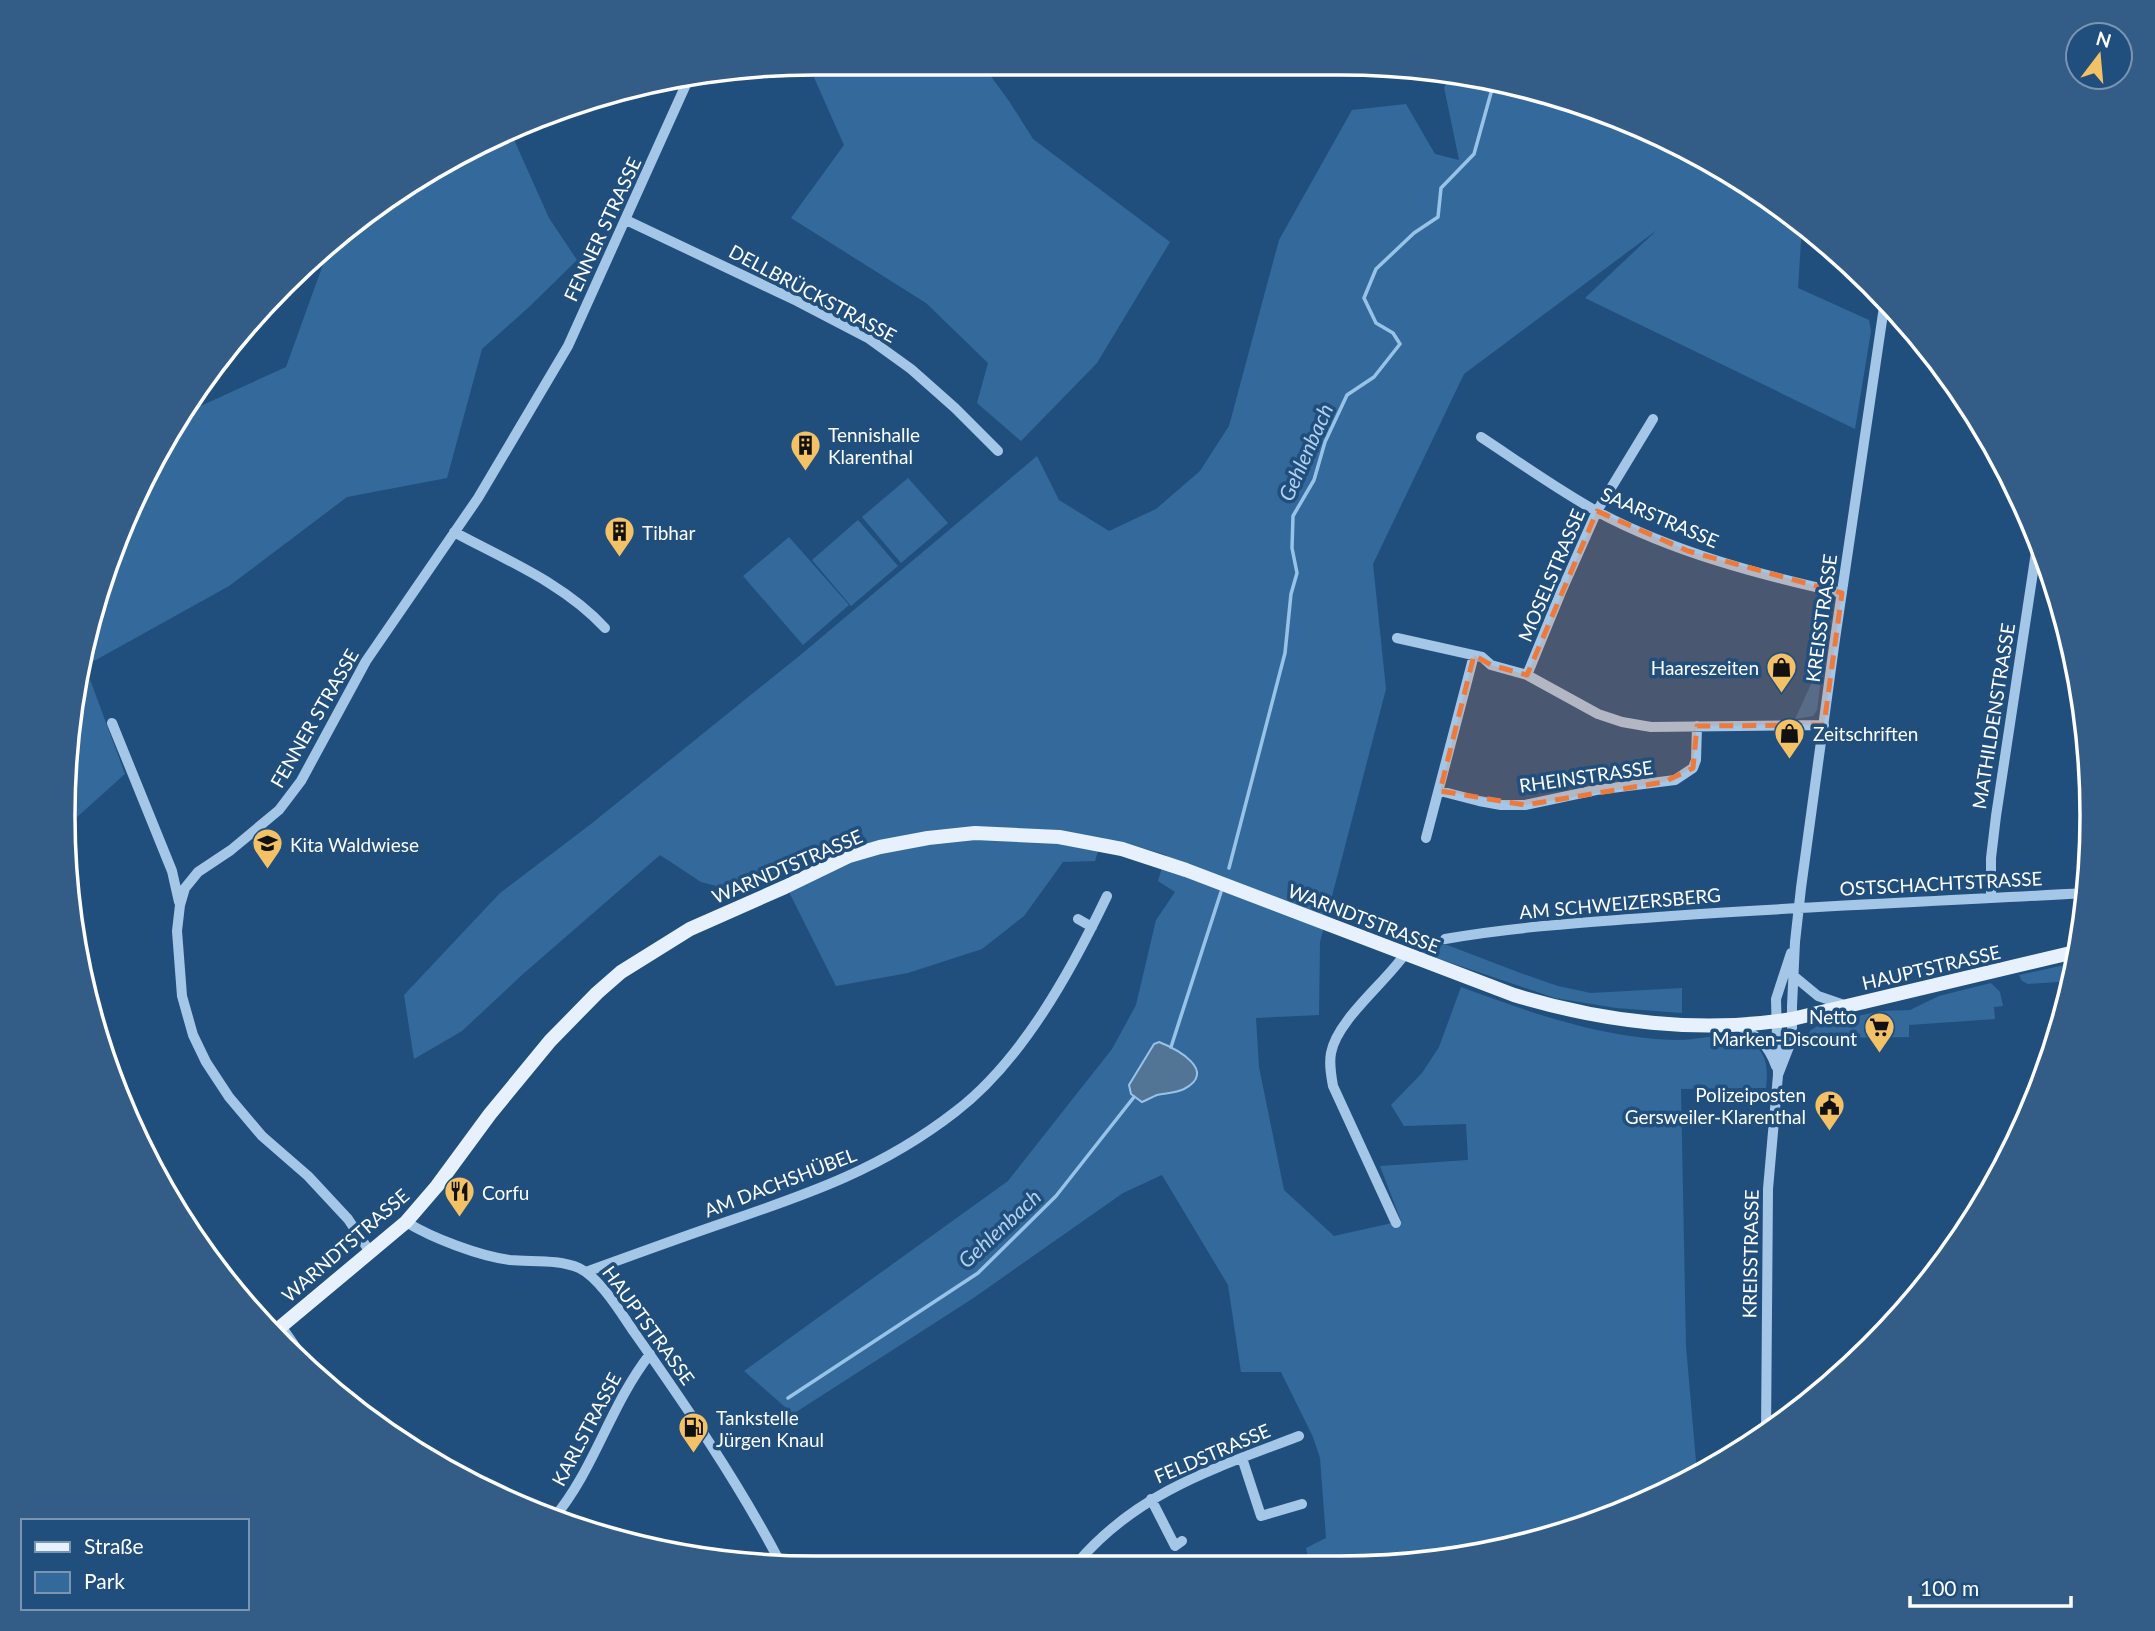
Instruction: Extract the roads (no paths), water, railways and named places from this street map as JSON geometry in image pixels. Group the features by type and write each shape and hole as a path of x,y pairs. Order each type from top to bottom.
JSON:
{"main road":[{"name":"WARNDTSTRASSE","path":"281,1327 406,1222 550,1041 621,972 690,929 849,856 880,847 928,838 975,834 1059,837 1098,844 1186,870 1514,995 1552,1006 1669,1024 1735,1025 1792,1019"},
{"name":"HAUPTSTRASSE","path":"1792,1019 2067,954"}],"street":[{"name":"FENNER STRASSE","path":"370,1252 348,1219 308,1176 262,1136 229,1097 206,1062 193,1035 182,996 177,931 180,905 185,888 198,872 231,850 279,810 301,781 366,662 478,498 568,346 685,87"},
{"name":"DELLBRÜCKSTRASSE","path":"626,220 867,338 911,369 998,451"},
{"name":"KREISSTRASSE","path":"1778,1072 1791,1044 1799,907 1883,313"},
{"name":"MOSELSTRASSE","path":"1527,675 1597,511 1653,419"},
{"name":"SAARSTRASSE","path":"1481,437 1597,511 1688,551 1842,593"},
{"path":"454,532 578,601 605,628"},
{"name":"MATHILDENSTRASSE","path":"1991,898 1991,858 1996,816 2034,563"},
{"name":"RHEINSTRASSE","path":"1397,638 1482,657 1491,665 1527,675 1598,714 1622,722 1651,727 1824,725"},
{"path":"1426,838 1474,655"},
{"path":"112,723 172,871 180,905"},
{"name":"RHEINSTRASSE","path":"1440,791 1501,805 1525,804 1596,790 1675,780 1693,768 1696,760 1697,726"},
{"name":"OSTSCHACHTSTRASSE","path":"1799,907 2075,893"},
{"name":"AM DACHSHÜBEL","path":"586,1272 841,1181 884,1160 957,1111 989,1082 1052,1000 1107,897"},
{"name":"AM SCHWEIZERSBERG","path":"1445,939 1492,931 1799,907"},
{"path":"1078,919 1092,927"},
{"name":"KREISSTRASSE","path":"1766,1420 1768,1189 1778,1072 1776,999 1795,942"},
{"path":"1396,1223 1333,1086 1330,1070 1331,1052 1345,1024 1405,954"},
{"path":"1795,977 1818,996 1850,1006"},
{"path":"1735,1025 1764,1043 1773,1056 1778,1072"},
{"name":"HAUPTSTRASSE","path":"406,1222 424,1233 482,1253 508,1259 565,1264 586,1272 603,1290 650,1354 730,1477 775,1554"},
{"name":"KARLSTRASSE","path":"561,1510 584,1474 623,1394 650,1354"},
{"name":"FELDSTRASSE","path":"1083,1556 1116,1525 1177,1484 1299,1436"},
{"path":"1242,1458 1261,1516 1302,1504"},
{"path":"1152,1499 1175,1546 1182,1541"}],"waterway":[{"name":"Gehlenbach","path":"1229,868 1285,653 1291,594 1297,573 1292,548 1293,516 1314,480 1325,442 1347,395 1374,377 1400,344 1393,333 1376,323 1364,298 1376,269 1414,233 1438,217 1441,188 1474,154 1492,91"},
{"name":"Gehlenbach","path":"1171,1047 1221,892"},
{"name":"Gehlenbach","path":"788,1398 978,1273 1056,1196 1134,1097"}],"place":[{"name":"Tennishalle Klarenthal","path":"805,472"},
{"name":"Tibhar","path":"619,559"},
{"name":"Haareszeiten","path":"1782,694"},
{"name":"Zeitschriften","path":"1790,760"},
{"name":"Kita Waldwiese","path":"267,871"},
{"name":"Netto Marken-Discount","path":"1880,1054"},
{"name":"Polizeiposten Gersweiler-Klarenthal","path":"1829,1132"},
{"name":"Corfu","path":"459,1219"},
{"name":"Tankstelle Jürgen Knaul","path":"693,1455"}]}
